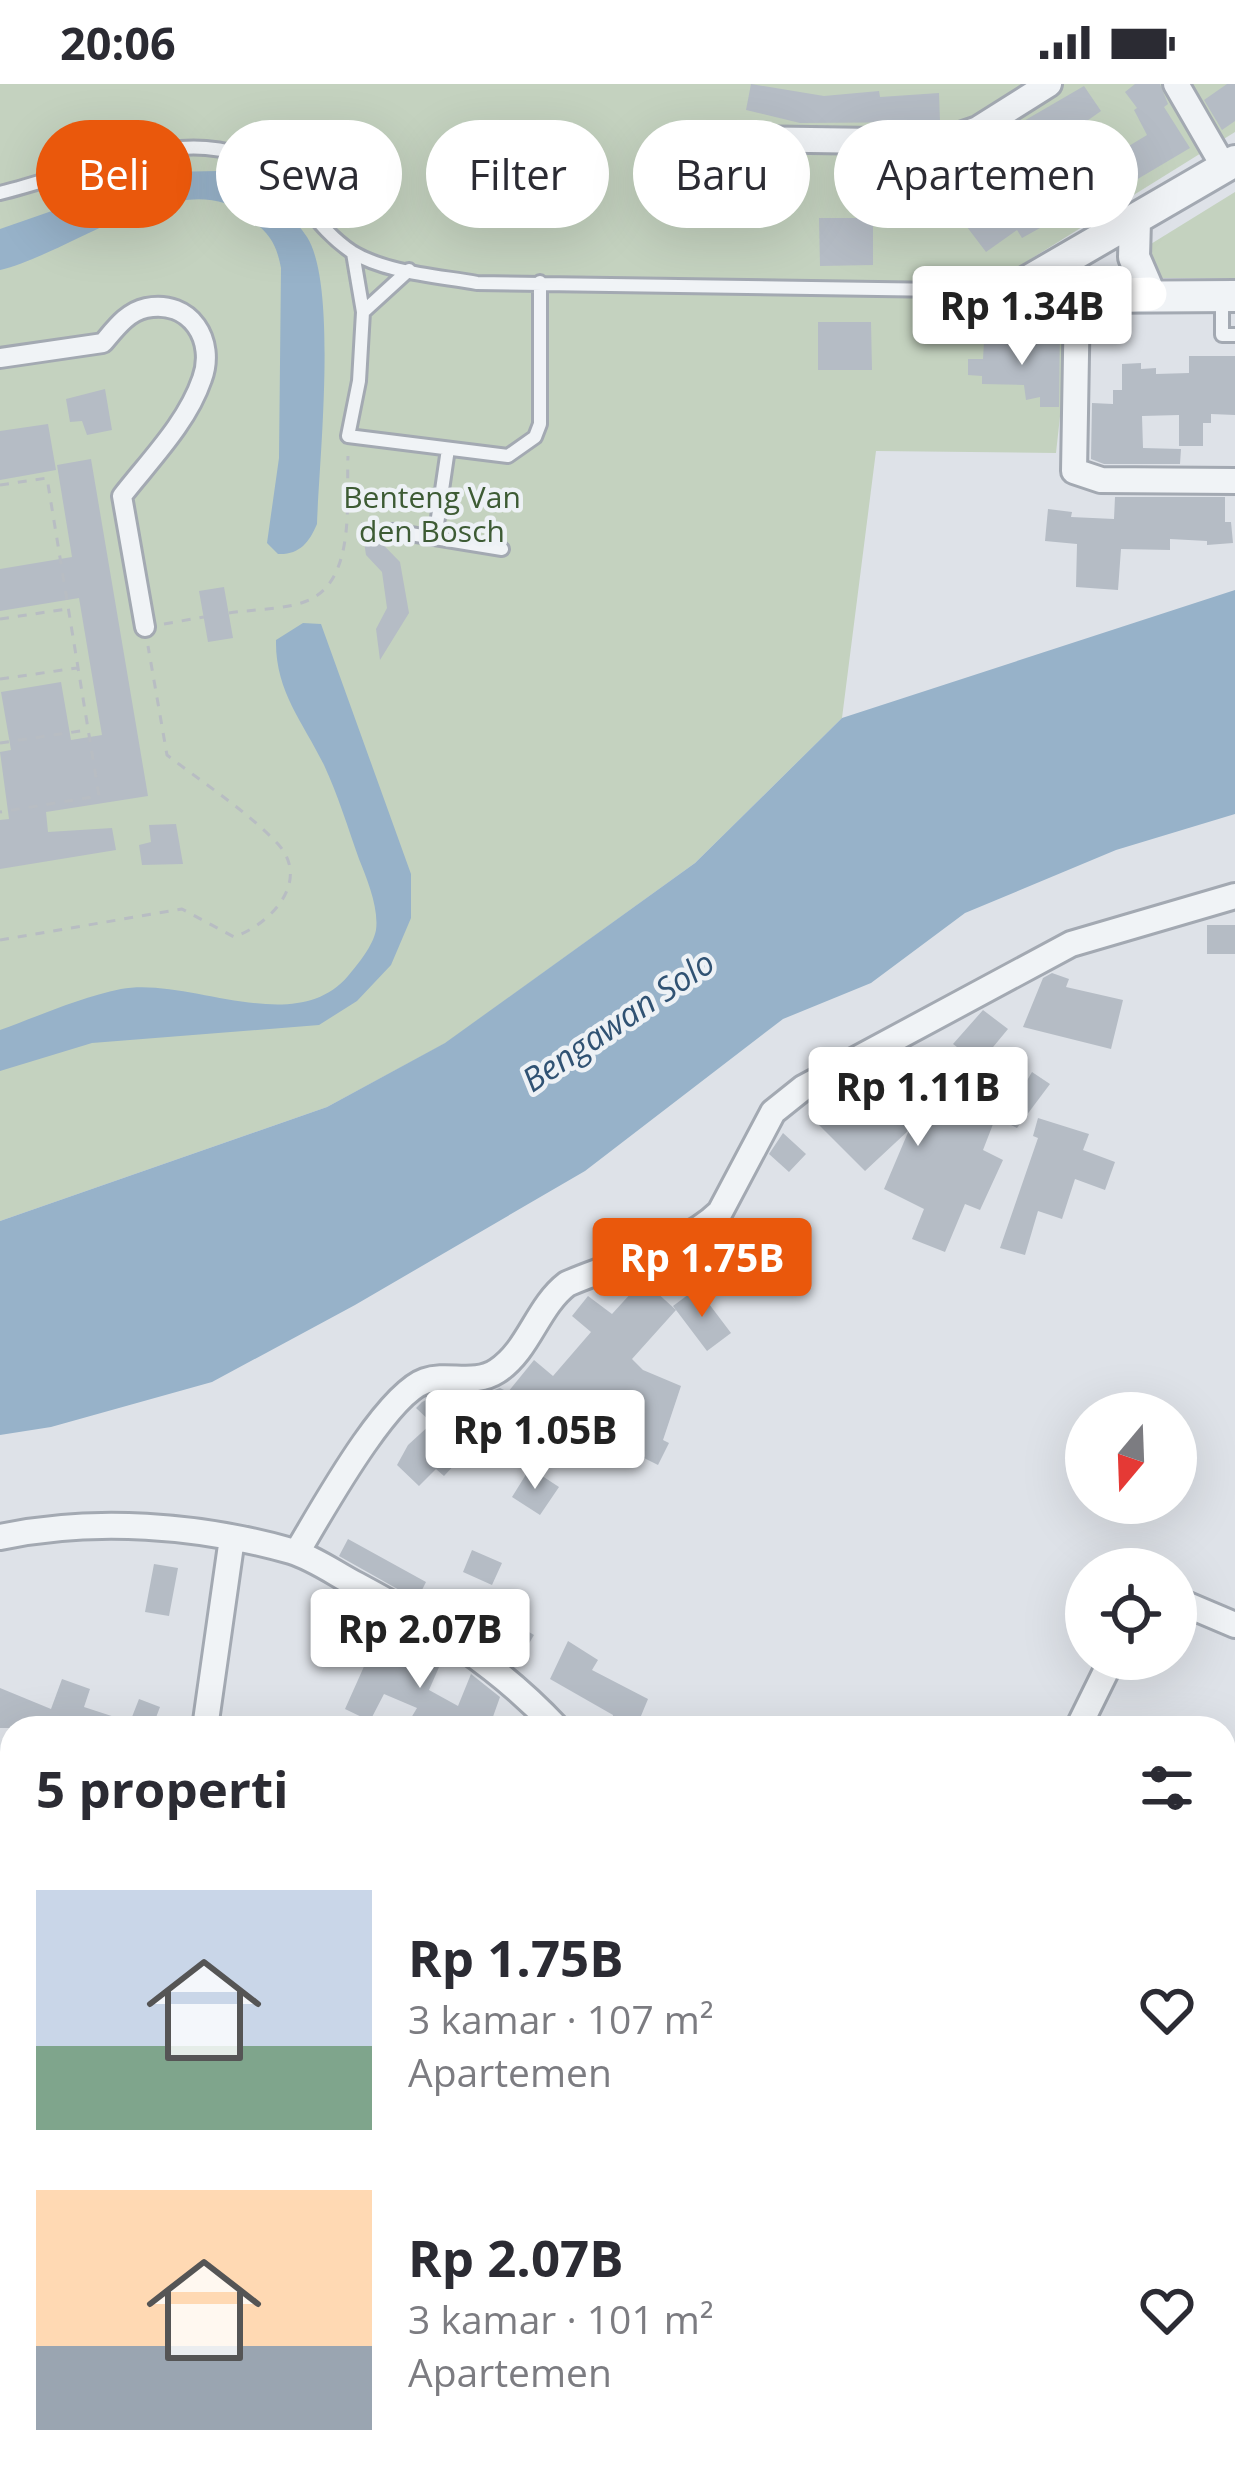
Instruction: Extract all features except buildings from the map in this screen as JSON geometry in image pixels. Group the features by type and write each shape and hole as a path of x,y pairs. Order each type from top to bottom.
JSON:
{"main road":[{"path":"1077,297 1150,294"}],"street":[{"path":"810,140 940,142 978,129 1049,84"},
{"path":"1138,219 1230,164 1176,84"},
{"path":"1012,291 1123,228"},
{"path":"1135,228 1134,257 1150,294 1229,296"},
{"path":"1012,291 1077,297 1074,472 1101,480 1235,481"},
{"path":"0,358 103,343 123,320 145,308 168,309 193,319 206,338 202,379 188,411 122,496 145,627"},
{"path":"297,1552 371,1434 413,1388 426,1380 463,1381 494,1373 510,1360 545,1306 566,1284 680,1240 708,1224 720,1212 773,1112 803,1088 1071,944 1235,896"},
{"path":"0,1537 57,1527 136,1526 297,1552 420,1617 497,1668 545,1716"},
{"path":"207,1716 232,1538"},
{"path":"1197,1609 1235,1625"},
{"path":"1084,1716 1102,1680"}],"lane":[{"path":"0,193 157,152 205,147 268,168 298,192 353,253 477,283 1012,291"},
{"path":"353,253 363,312 359,381 348,436 508,456 535,437 540,424 540,282"},
{"path":"363,312 409,270"},
{"path":"1229,296 1222,335 1235,335"},
{"path":"435,538 448,449"},
{"path":"392,531 502,549"}],"path":[{"path":"229,613 312,599 334,579 342,553 348,436"},
{"path":"0,485 47,478 99,796 0,812"},
{"path":"0,619 69,608"},
{"path":"0,940 182,909 234,937 270,919 284,900 289,883 281,847 167,755 145,627 204,617"},
{"path":"74,638 86,636"},
{"path":"0,679 78,668"},
{"path":"0,743 88,729"}],"green space":[{"name":"Benteng Van den Bosch","path":"0,84 1235,84 1235,132 1138,192 1138,120 834,120 834,228 1081,228 1013,270 941,270 937,313 1072,307 1056,453 876,451 842,718 695,863 446,1043 327,1107 0,1221"},
{"path":"1235,192 1235,278 1155,278 1146,247"}],"water":[{"path":"192,171 216,171 216,202 192,199"},
{"path":"36,216 36,228 100,228 0,270 0,229"},
{"path":"262,228 299,228 307,237 322,294 324,333 317,524 302,546 285,554 278,554 267,543 279,458 281,268"},
{"name":"Bengawan Solo","path":"1235,590 1235,814 1116,850 965,913 871,983 783,1019 585,1171 212,1382 51,1427 0,1435 0,1221 327,1107 445,1043 695,863 842,718"},
{"path":"303,623 321,624 411,874 411,918 391,965 357,1001 319,1025 92,1043 0,1071 0,1030 91,997 148,987 240,1001 299,1003 326,994 365,954 376,930 372,894 334,788 280,675 276,640"}]}
